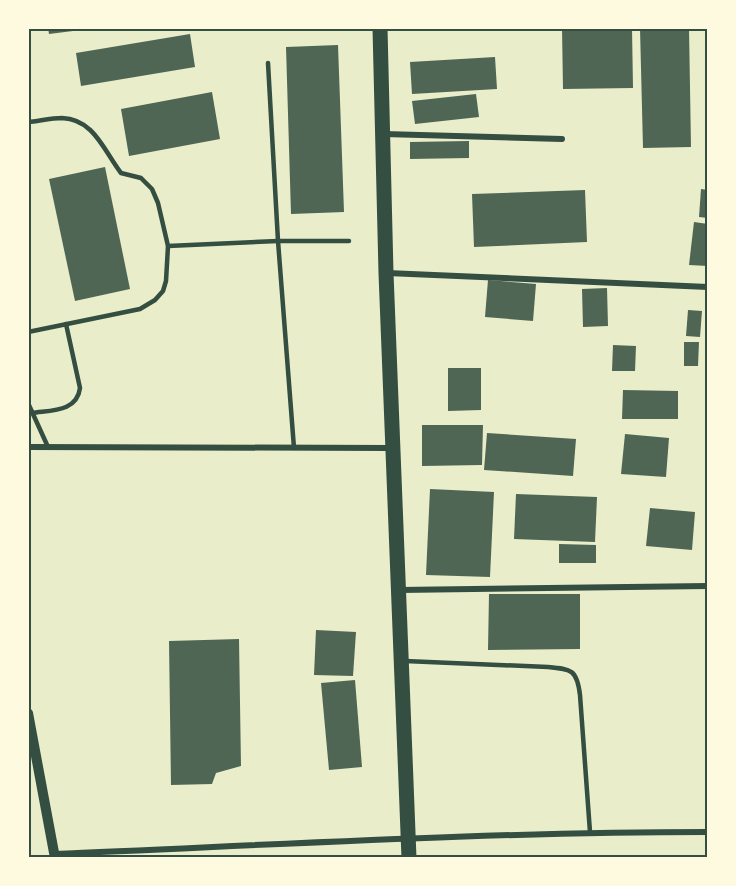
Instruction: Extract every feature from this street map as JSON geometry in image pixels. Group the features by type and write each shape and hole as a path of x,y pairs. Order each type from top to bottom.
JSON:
{"main road":[{"path":"380,28 386,273 409,858"}],"street":[{"path":"383,134 562,139"},
{"path":"386,273 708,286"},
{"path":"28,447 393,448"},
{"path":"399,590 708,586"},
{"path":"28,713 55,856 590,832 708,832"}],"lane":[{"path":"268,63 278,241 294,448"},
{"path":"28,122 62,118 83,122 92,130 122,173 141,178 152,189 158,203 168,246 166,281 163,291 155,300 140,309 28,332"},
{"path":"168,246 278,241 349,241"},
{"path":"32,413 62,408 75,403 79,398 80,388 66,324"},
{"path":"28,403 48,447"},
{"path":"402,661 548,667 568,669 576,675 580,695 590,832"}],"building":[{"path":"48,28 81,28 81,30 49,34"},
{"path":"562,28 632,28 633,88 563,89"},
{"path":"640,28 689,28 691,147 643,148"},
{"path":"190,34 195,67 81,86 76,53"},
{"path":"338,45 344,212 291,214 286,47"},
{"path":"495,57 497,89 412,94 410,62"},
{"path":"212,92 220,139 129,156 121,109"},
{"path":"476,94 479,117 415,124 412,101"},
{"path":"469,141 469,158 410,159 410,142"},
{"path":"105,167 130,289 75,301 49,179"},
{"path":"701,189 708,190 708,218 699,217"},
{"path":"585,190 587,242 474,247 472,194"},
{"path":"694,222 708,224 708,266 689,265"},
{"path":"488,280 536,284 533,321 485,317"},
{"path":"607,288 608,326 583,327 582,289"},
{"path":"688,310 702,311 700,337 686,336"},
{"path":"684,342 699,342 698,366 684,366"},
{"path":"613,345 636,346 635,371 612,371"},
{"path":"448,368 481,368 481,410 448,411"},
{"path":"623,390 678,391 678,419 622,419"},
{"path":"422,425 483,425 482,465 422,466"},
{"path":"487,433 576,439 573,476 484,470"},
{"path":"625,434 669,438 666,477 621,474"},
{"path":"430,489 494,492 490,577 426,575"},
{"path":"516,494 597,497 595,542 514,539"},
{"path":"650,508 695,512 692,550 646,546"},
{"path":"559,544 596,545 596,563 559,563"},
{"path":"489,594 580,594 580,649 488,650"},
{"path":"316,630 356,632 353,676 314,675"},
{"path":"239,639 241,766 216,773 212,784 171,785 169,641"},
{"path":"355,680 362,767 329,770 321,683"}]}
